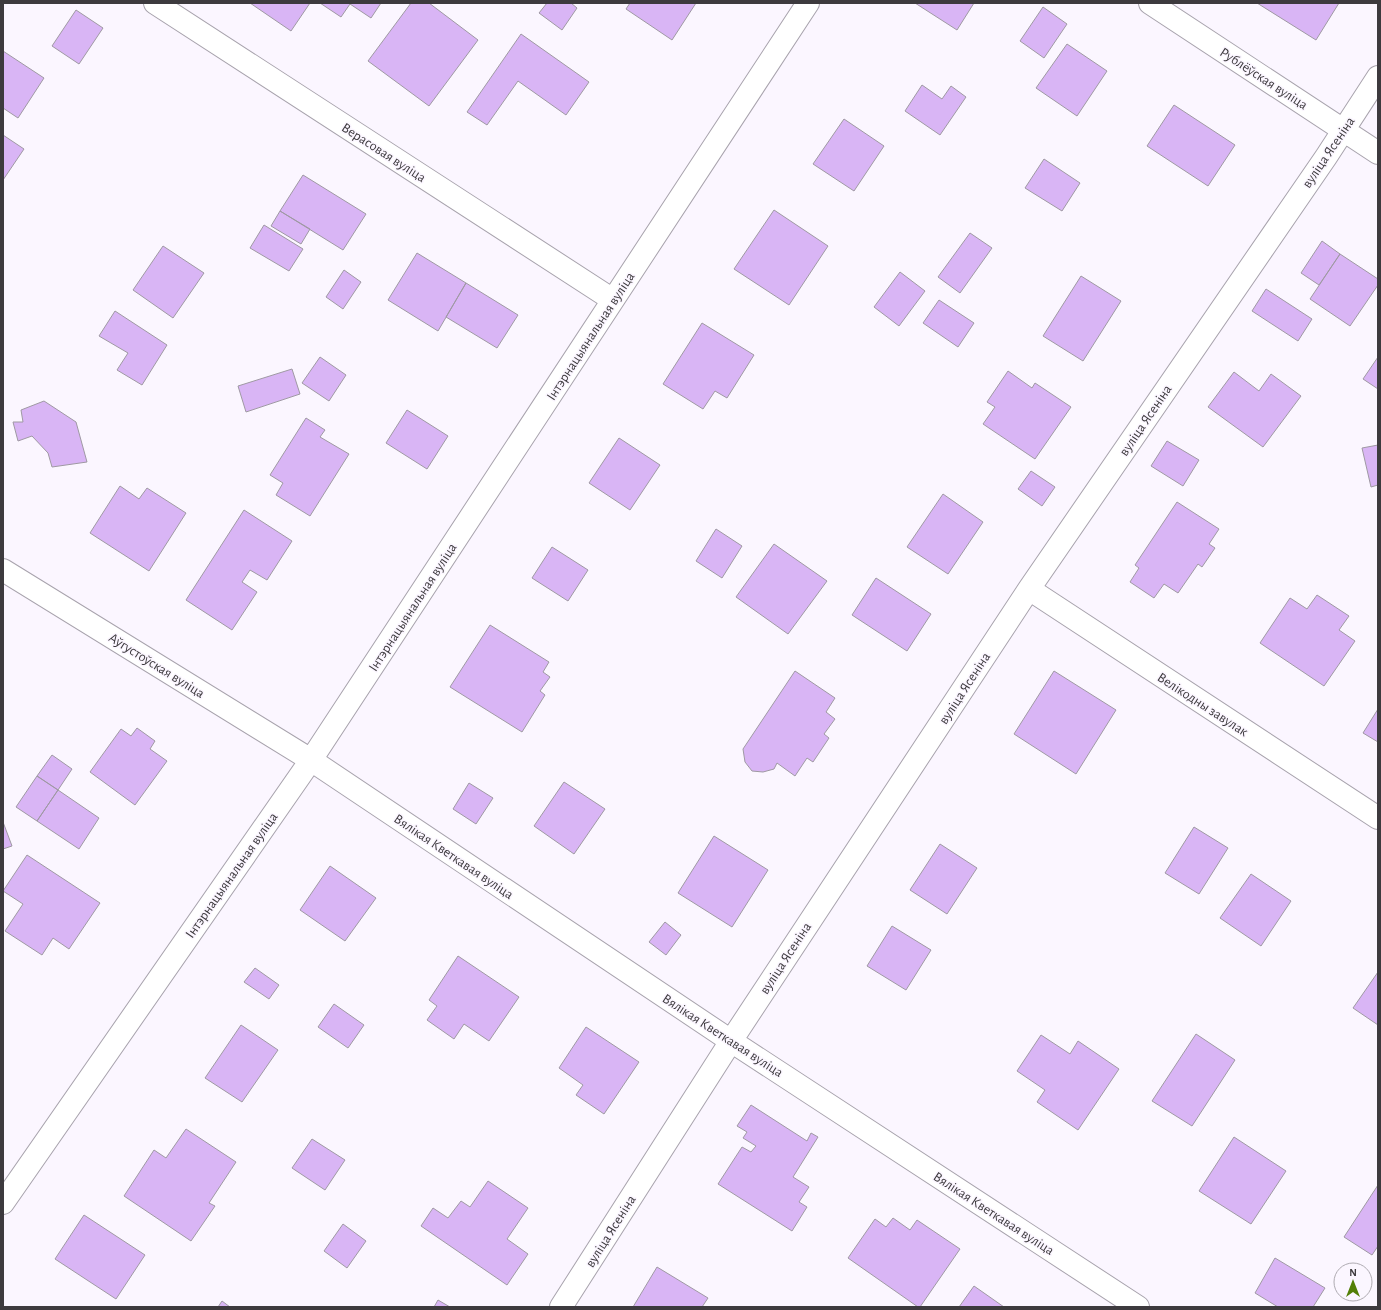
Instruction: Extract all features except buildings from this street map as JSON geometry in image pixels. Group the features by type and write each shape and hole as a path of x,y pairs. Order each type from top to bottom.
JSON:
{"street":[{"name":"Верасовая вуліца","path":"155,3 613,300"},
{"name":"Інтэрнацыянальная вуліца","path":"3,1203 311,760 808,3"},
{"name":"Рублёўская вуліца","path":"1150,3 1378,153"},
{"name":"вуліца Ясеніна","path":"561,1307 731,1041 1029,589 1378,77"},
{"name":"Аўгустоўская вуліца","path":"3,570 311,760"},
{"name":"Велікодны завулак","path":"1029,589 1378,818"},
{"name":"Вялікая Кветкавая вуліца","path":"311,760 731,1041 1138,1307"}]}
